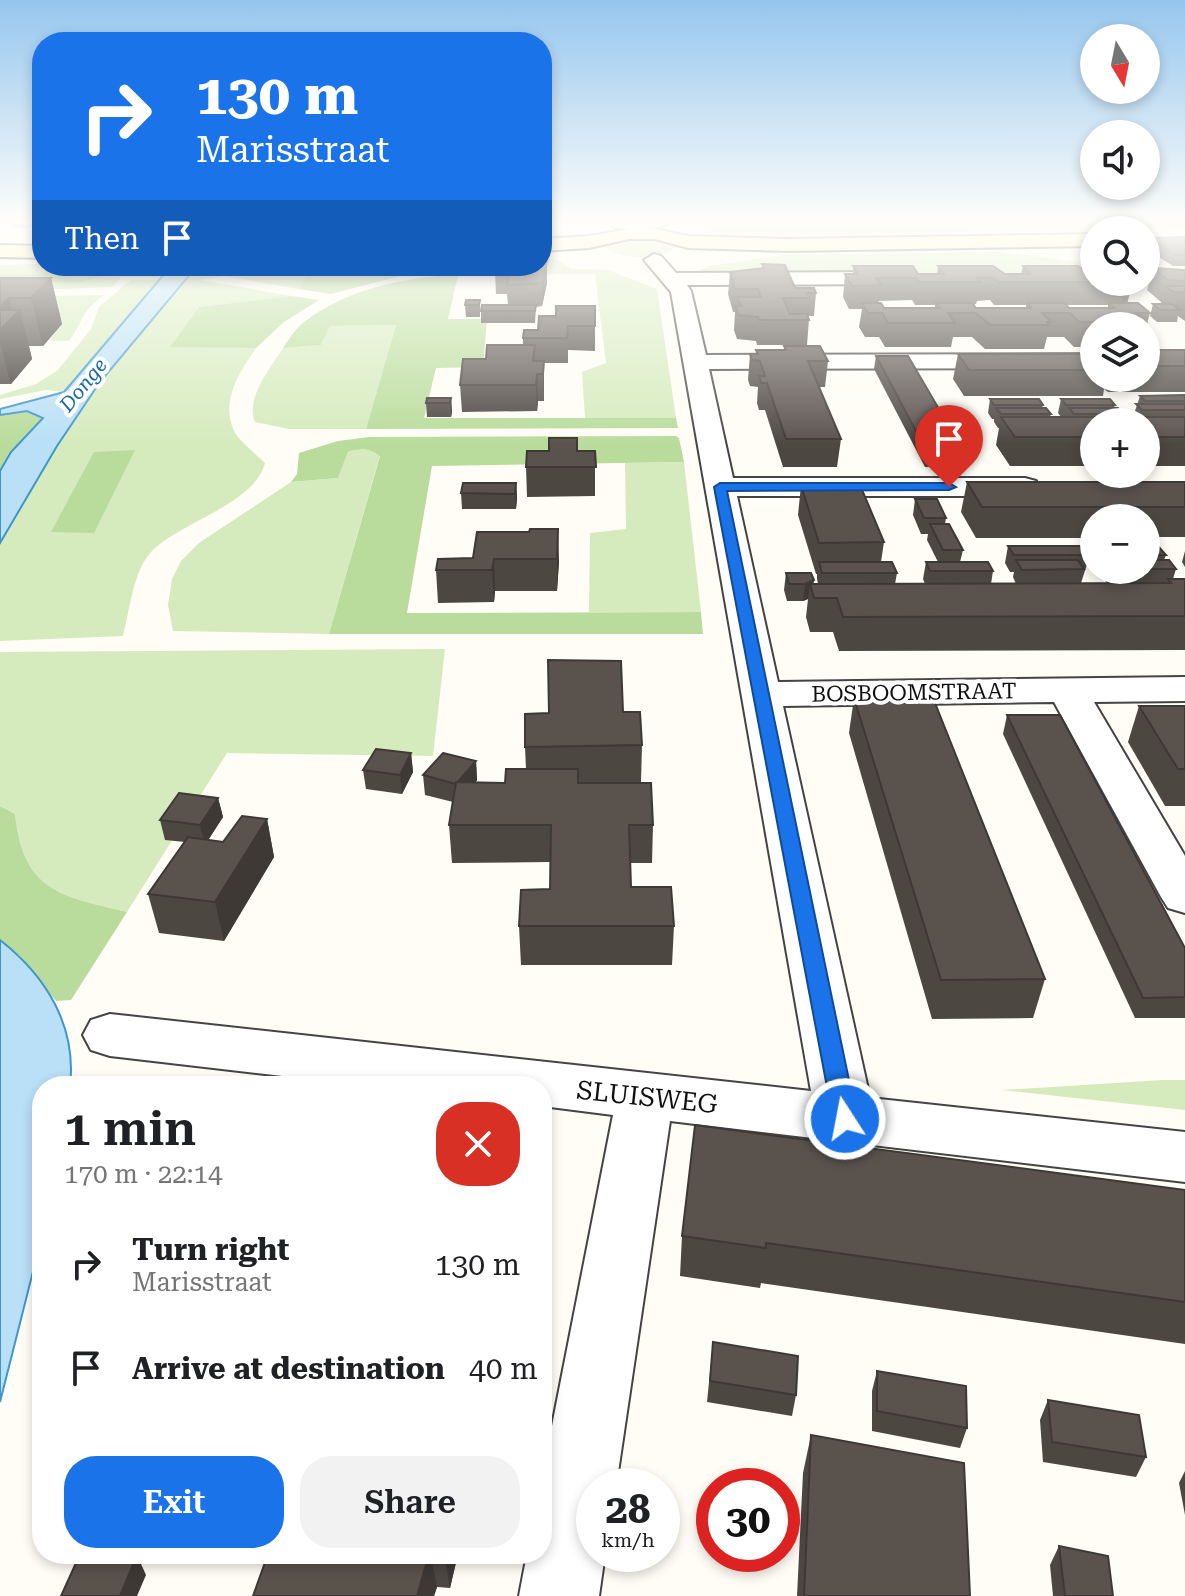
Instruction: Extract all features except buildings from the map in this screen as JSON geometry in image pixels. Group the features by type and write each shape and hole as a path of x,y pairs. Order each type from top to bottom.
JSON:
{"street":[{"path":"682,296 845,1119"},
{"path":"695,362 1080,361"},
{"path":"720,487 1061,487"},
{"name":"BOSBOOMSTRAAT","path":"761,694 1185,689"},
{"path":"1067,690 1185,897"},
{"name":"SLUISWEG","path":"110,1035 464,1076"},
{"name":"SLUISWEG","path":"552,1086 1185,1157"},
{"path":"559,1596 645,1097"}],"green space":[{"path":"102,296 87,311 69,341 49,341 61,324 0,297"},
{"path":"111,296 144,296 64,392 46,390 0,399 0,395 36,384 58,370 91,329 99,307"},
{"path":"172,296 287,296 199,307 171,346 256,348 234,387 229,408 234,431 265,463 259,477 233,500 167,539 147,557 137,578 123,636 0,641 0,543 57,446 100,382"},
{"path":"287,296 319,300 284,322 256,348 170,347 199,307"},
{"path":"350,296 453,296 448,319 487,319 483,367 436,368 424,418 676,418 678,428 366,429 396,325 330,326 321,345 283,348 303,323"},
{"path":"598,296 658,296 676,418 585,418 582,372 606,363"},
{"path":"396,325 366,429 289,429 255,422 253,403 256,393 283,348 321,345 330,326"},
{"path":"27,411 42,416 42,420 11,452 0,471 0,415"},
{"path":"676,436 684,462 432,466 407,613 701,612 703,634 329,634 380,456 360,449 348,452 338,478 291,482 297,474 299,453 338,441 369,437"},
{"path":"135,450 94,533 51,532 94,452"},
{"path":"372,450 380,455 329,634 173,631 168,605 172,579 181,561 199,543 291,482 338,478 348,452"},
{"path":"684,462 701,612 589,612 590,533 626,529 625,463"},
{"path":"445,649 433,756 227,753 127,912 82,901 49,886 36,875 26,860 15,814 0,806 0,652"},
{"path":"0,806 15,814 26,860 36,875 49,886 82,901 127,912 71,1000 56,1001 19,955 0,940"},
{"path":"1185,1080 1185,1110 1002,1090"}],"water":[{"name":"Donge","path":"145,296 172,296 100,382 57,446 0,543 0,471 11,452 43,418 27,411 0,415 0,409 64,392"},
{"path":"0,940 31,970 55,1004 63,1023 71,1064 70,1076 32,1076 32,1276 0,1402"}],"route":[{"path":"845,1119 720,487 949,487"}]}
